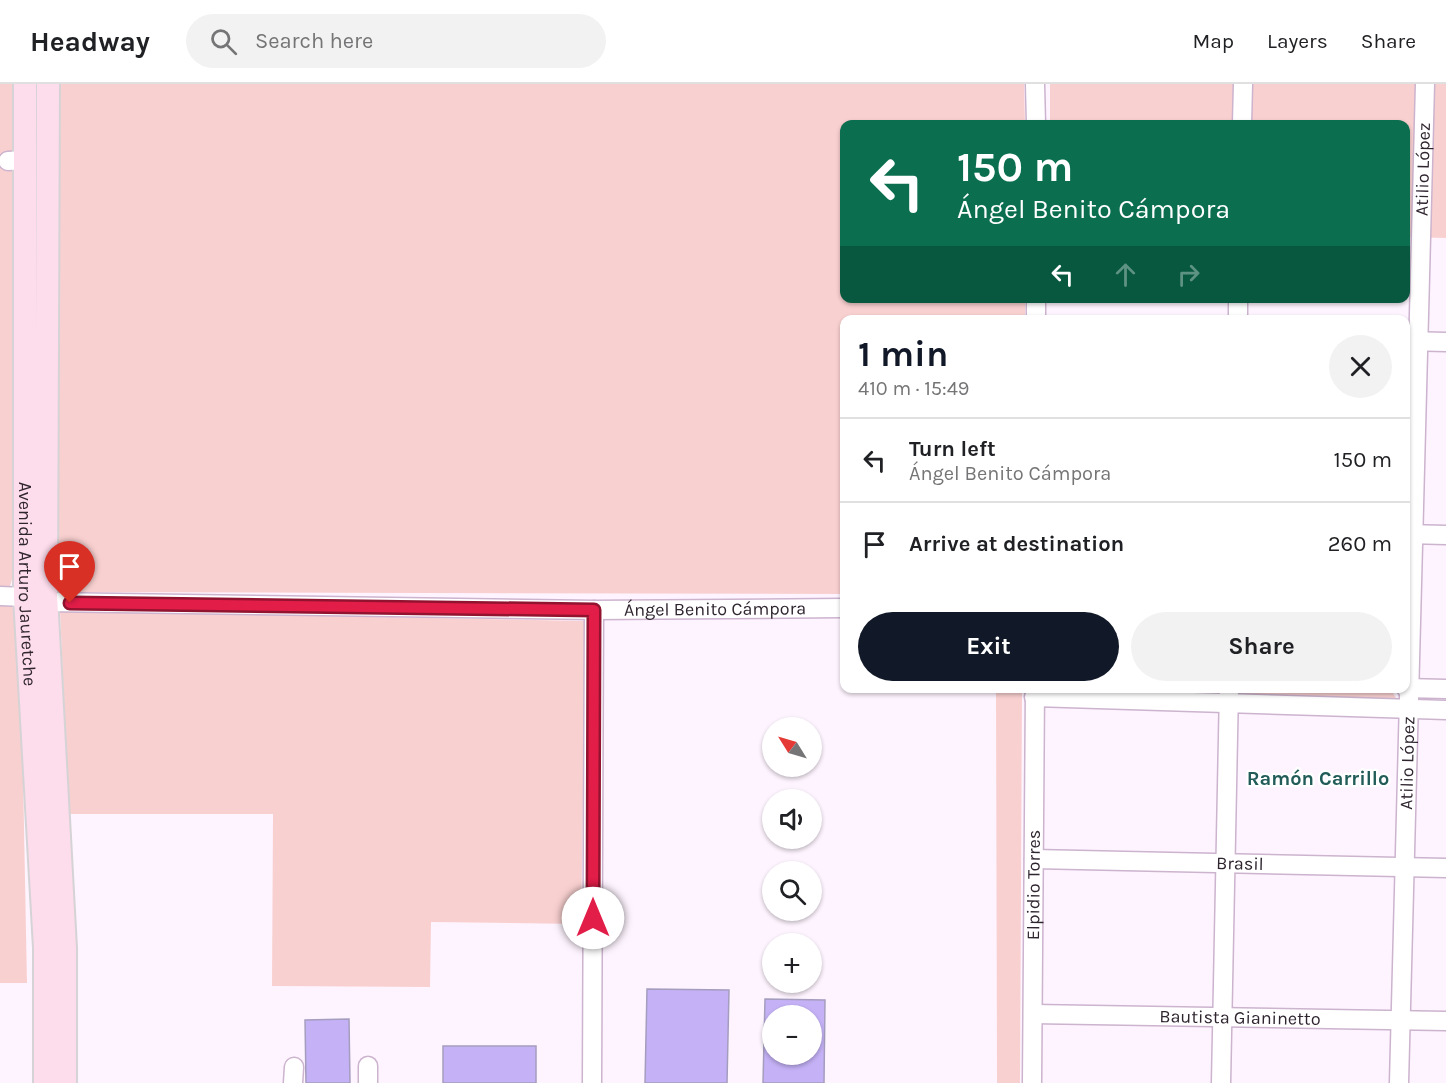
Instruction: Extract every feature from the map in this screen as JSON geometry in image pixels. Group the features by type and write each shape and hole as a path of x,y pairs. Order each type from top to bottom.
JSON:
{"main road":[{"name":"Avenida Arturo Jauretche","path":"25,84 16,160 39,598 65,948 65,1083"},
{"name":"Avenida Arturo Jauretche","path":"45,1083 39,598 48,84"}],"street":[{"path":"1035,84 1035,120"},
{"path":"1242,120 1243,84"},
{"name":"Atilio López","path":"1410,470 1412,341 1425,84"},
{"path":"1412,341 1446,342"},
{"path":"1410,534 1446,535"},
{"name":"Ángel Benito Cámpora","path":"0,596 594,610 840,608"},
{"path":"592,1083 594,610"},
{"path":"1410,688 1446,689"},
{"path":"1034,693 1229,696 1446,710"},
{"name":"Elpidio Torres","path":"1032,1083 1034,693"},
{"name":"Atilio López","path":"1400,1083 1408,693"},
{"path":"1221,1083 1229,696"},
{"name":"Brasil","path":"1034,859 1446,868"},
{"name":"Bautista Gianinetto","path":"1033,1014 1446,1021"}],"shaded area":[{"path":"0,84 17,84 13,576 10,586 0,588"},
{"path":"57,84 1024,84 1025,120 840,120 840,303 1025,303 1025,315 840,315 840,594 57,592"},
{"path":"1050,84 1446,84 1446,238 1410,237 1410,120 1050,120"},
{"path":"0,603 15,608 20,618 27,983 0,983"},
{"path":"60,611 586,621 581,924 431,922 430,987 272,986 273,814 69,814"},
{"path":"996,693 1022,693 1020,1083 997,1083"},
{"path":"1244,693 1393,693 1396,698 1395,701 1245,696"}],"building":[{"path":"647,989 729,990 727,1083 645,1083"},
{"path":"765,999 825,1000 824,1083 763,1083 763,1065 822,1065 822,1005 765,1005"},
{"path":"349,1019 350,1083 306,1083 305,1020"},
{"path":"443,1046 536,1046 536,1083 443,1083"}],"district":[{"name":"Ramón Carrillo","path":"1318,778"}],"route":[{"path":"70,603 594,610 593,918"}]}
